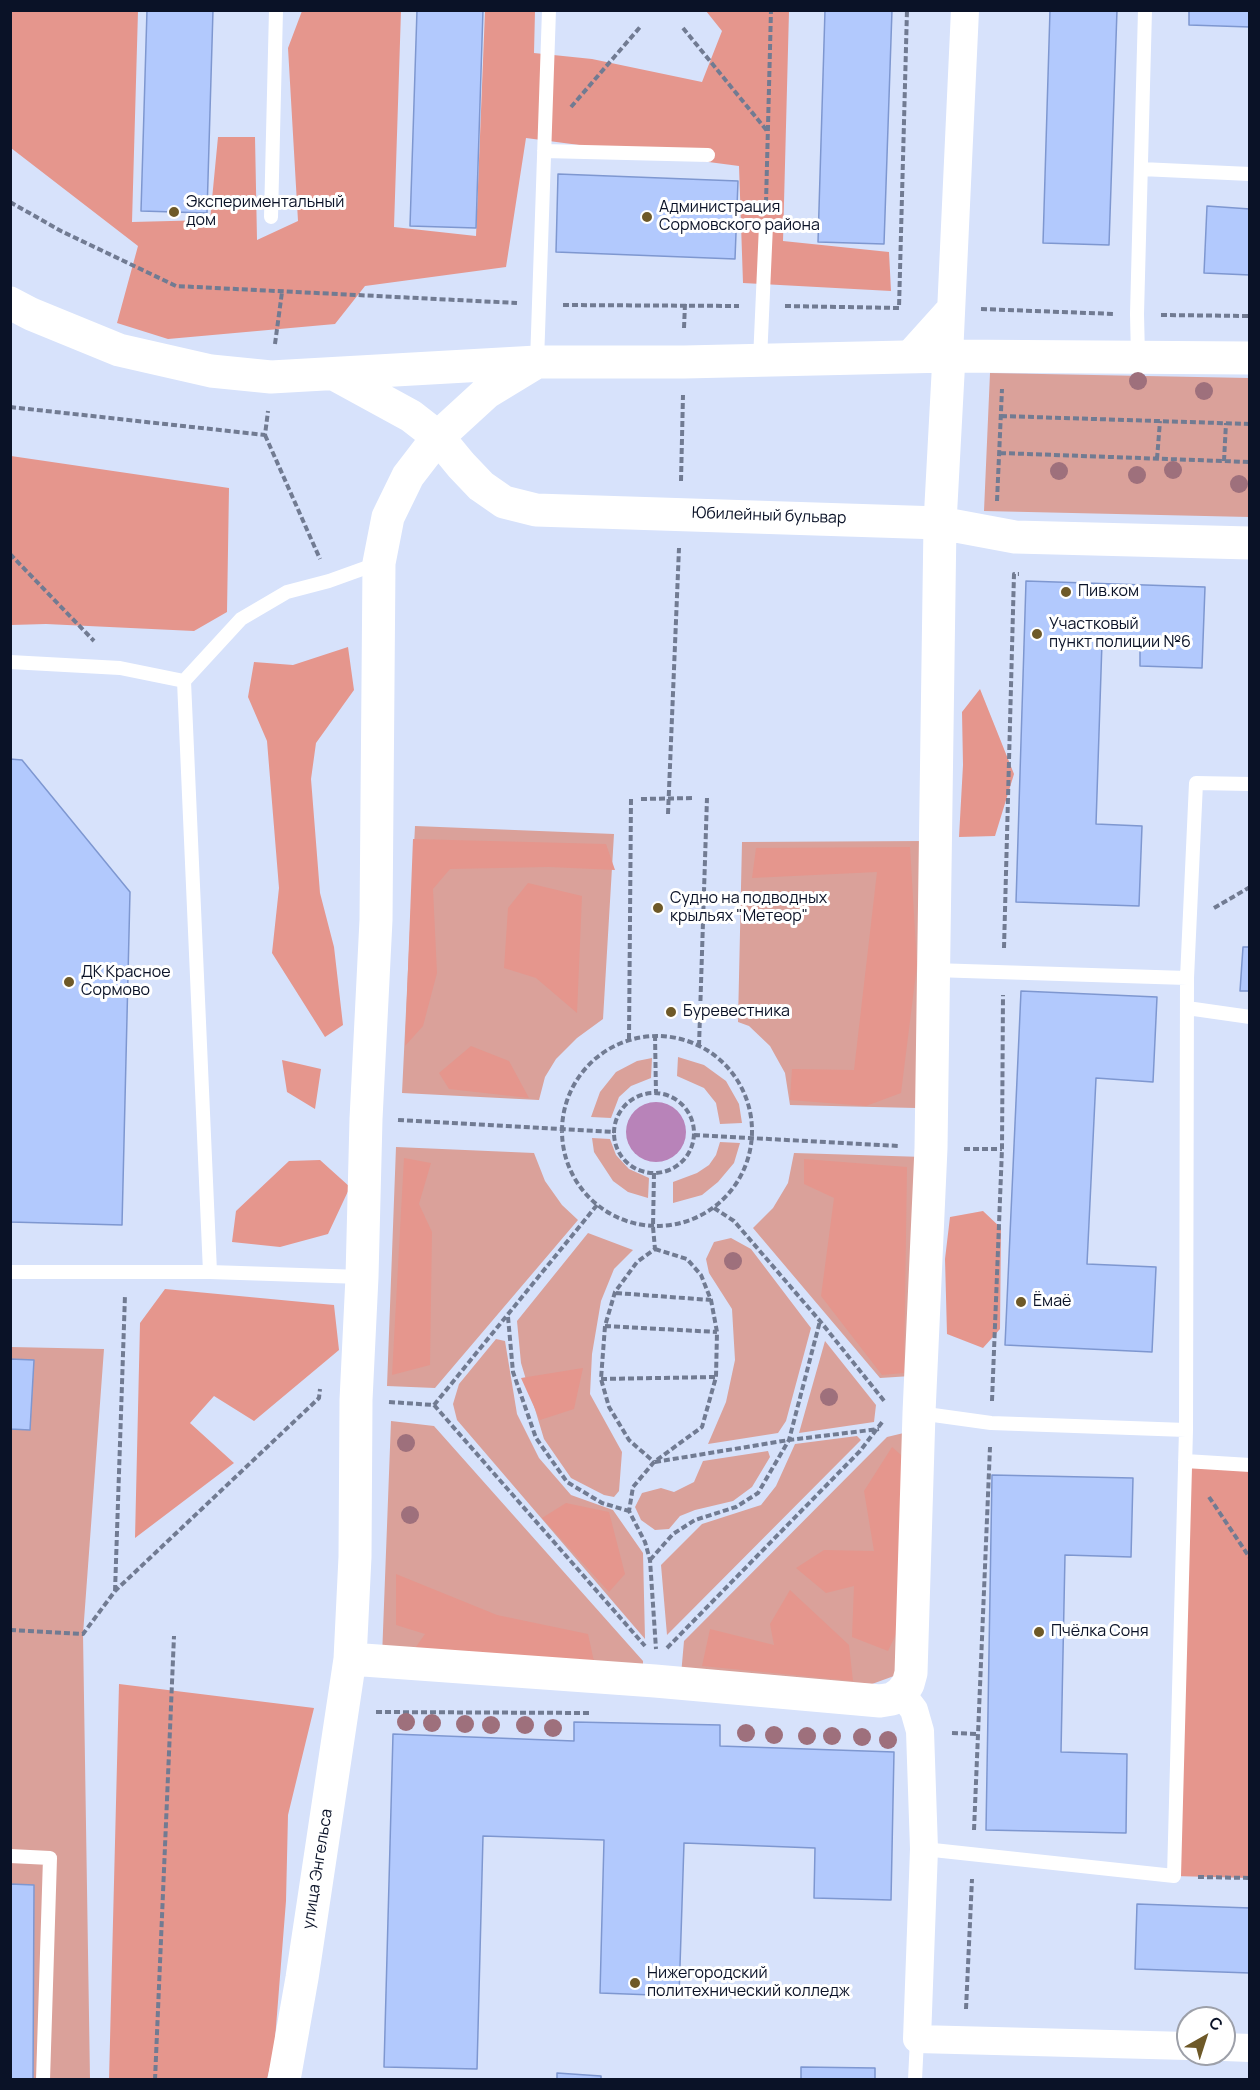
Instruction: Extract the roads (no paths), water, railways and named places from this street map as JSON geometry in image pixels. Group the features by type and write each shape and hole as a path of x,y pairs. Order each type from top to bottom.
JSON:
{"street":[{"path":"350,1659 656,1670 880,1701 892,1699 908,1684 911,1673 905,1411 931,1148 940,523 965,10"},
{"path":"10,303 119,350 211,371 271,377 537,362 949,356 1250,358"},
{"path":"906,357 951,308"},
{"name":"улица Энгельса","path":"284,2079 302,1978 350,1659 355,1557 356,1400 376,909 379,563 388,517 408,476 438,436 486,393 537,362"},
{"name":"Юбилейный бульвар","path":"334,374 411,416 438,436 481,486 504,502 536,510 940,523 1015,537 1250,543"},
{"path":"901,1693 914,1710 920,1731 924,1849 917,2038 1176,2046"}],"lane":[{"path":"271,217 276,10"},
{"path":"537,362 549,10"},
{"path":"1138,357 1137,314 1145,10"},
{"path":"544,144 708,155"},
{"path":"1142,169 1250,174"},
{"path":"760,360 766,225"},
{"path":"210,1272 184,681 241,619 287,592 329,581 379,563"},
{"path":"10,662 120,668 184,681"},
{"path":"924,1849 1174,1876 1186,1430 1187,978 1196,783 1250,784"},
{"path":"933,970 1187,978"},
{"path":"1187,1008 1250,1017"},
{"path":"10,1272 125,1274 210,1272 362,1277"},
{"path":"905,1411 991,1423 1186,1430"},
{"path":"1185,1461 1250,1465"},
{"path":"10,1856 50,1858 43,2079"},
{"path":"915,2079 917,2038"}],"place":[{"name":"Экспериментальный дом","path":"174,212"},
{"name":"Администрация Сормовского района","path":"647,217"},
{"name":"Пив.ком","path":"1066,592"},
{"name":"Участковый пункт полиции №6","path":"1037,634"},
{"name":"Судно на подводных крыльях \"Метеор\"","path":"658,908"},
{"name":"ДК Красное Сормово","path":"69,982"},
{"name":"Буревестника","path":"671,1012"},
{"name":"Ёмаё","path":"1021,1302"},
{"name":"Пчёлка Соня","path":"1039,1632"},
{"name":"Нижегородский политехнический колледж","path":"635,1983"}]}
